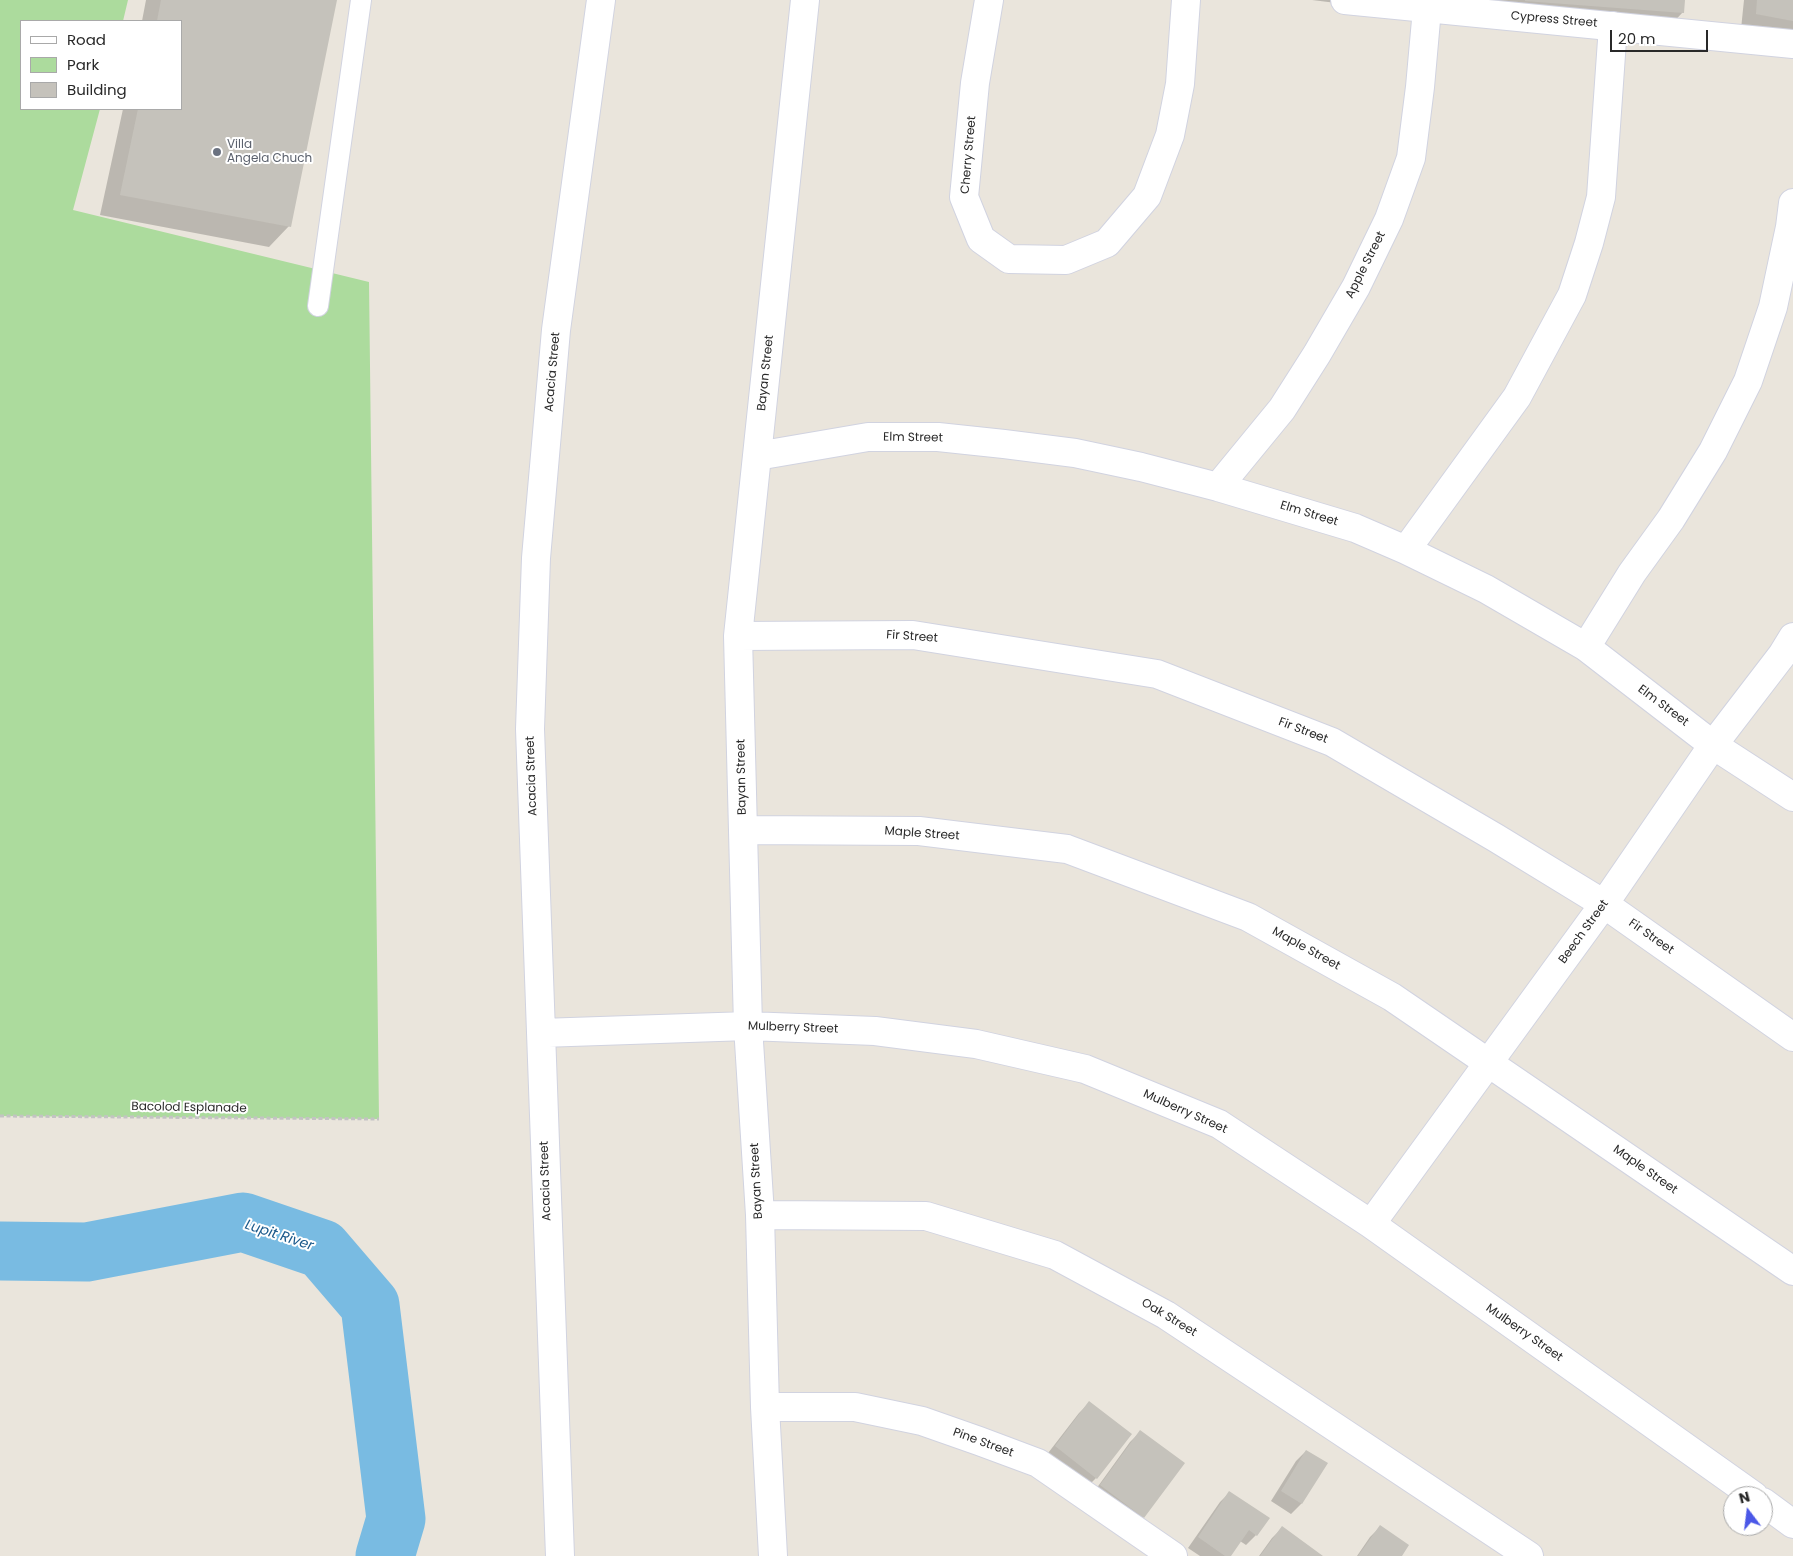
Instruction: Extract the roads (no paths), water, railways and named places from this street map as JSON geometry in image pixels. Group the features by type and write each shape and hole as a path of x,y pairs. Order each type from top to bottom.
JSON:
{"street":[{"name":"Acacia Street","path":"560,1556 530,729 536,558 556,330 601,0"},
{"name":"Bayan Street","path":"773,1556 765,1407 760,1216 748,1026 738,636 805,0"},
{"name":"Cherry Street","path":"989,0 975,83 964,197 981,239 1009,259 1047,260 1066,260 1107,244 1147,196 1170,134 1180,84 1186,0"},
{"name":"Cypress Street","path":"1345,0 1793,44"},
{"name":"Apple Street","path":"1218,487 1282,409 1356,287 1389,219 1411,158 1427,9"},
{"path":"1406,550 1517,397 1572,295 1589,243 1601,197 1614,26"},
{"path":"1586,647 1632,573 1671,519 1713,451 1748,381 1773,307 1793,204"},
{"name":"Elm Street","path":"757,456 868,437 938,437 1075,454 1218,487 1355,528 1406,550 1486,589 1586,647 1713,745 1793,796"},
{"name":"Fir Street","path":"738,636 914,635 1156,674 1332,742 1488,833 1604,904 1793,1037"},
{"name":"Beech Street","path":"1371,1224 1604,904 1713,745 1782,655 1793,637"},
{"name":"Maple Street","path":"743,830 919,831 1067,849 1248,917 1392,996 1793,1271"},
{"name":"Mulberry Street","path":"541,1033 748,1026 875,1031 976,1044 1085,1069 1219,1124 1371,1224 1740,1486"},
{"name":"Oak Street","path":"760,1216 926,1216 1056,1255 1166,1315 1529,1556"},
{"name":"Pine Street","path":"765,1407 855,1407 922,1421 979,1441 1038,1463 1173,1556"},
{"path":"1773,1509 1793,1524"}],"lane":[{"path":"318,306 361,0"}],"waterway":[{"name":"Lupit River","path":"0,1251 87,1252 243,1222 322,1249 370,1305 396,1519 385,1556"}],"place":[{"name":"Villa Angela Chuch","path":"217,152"}]}
